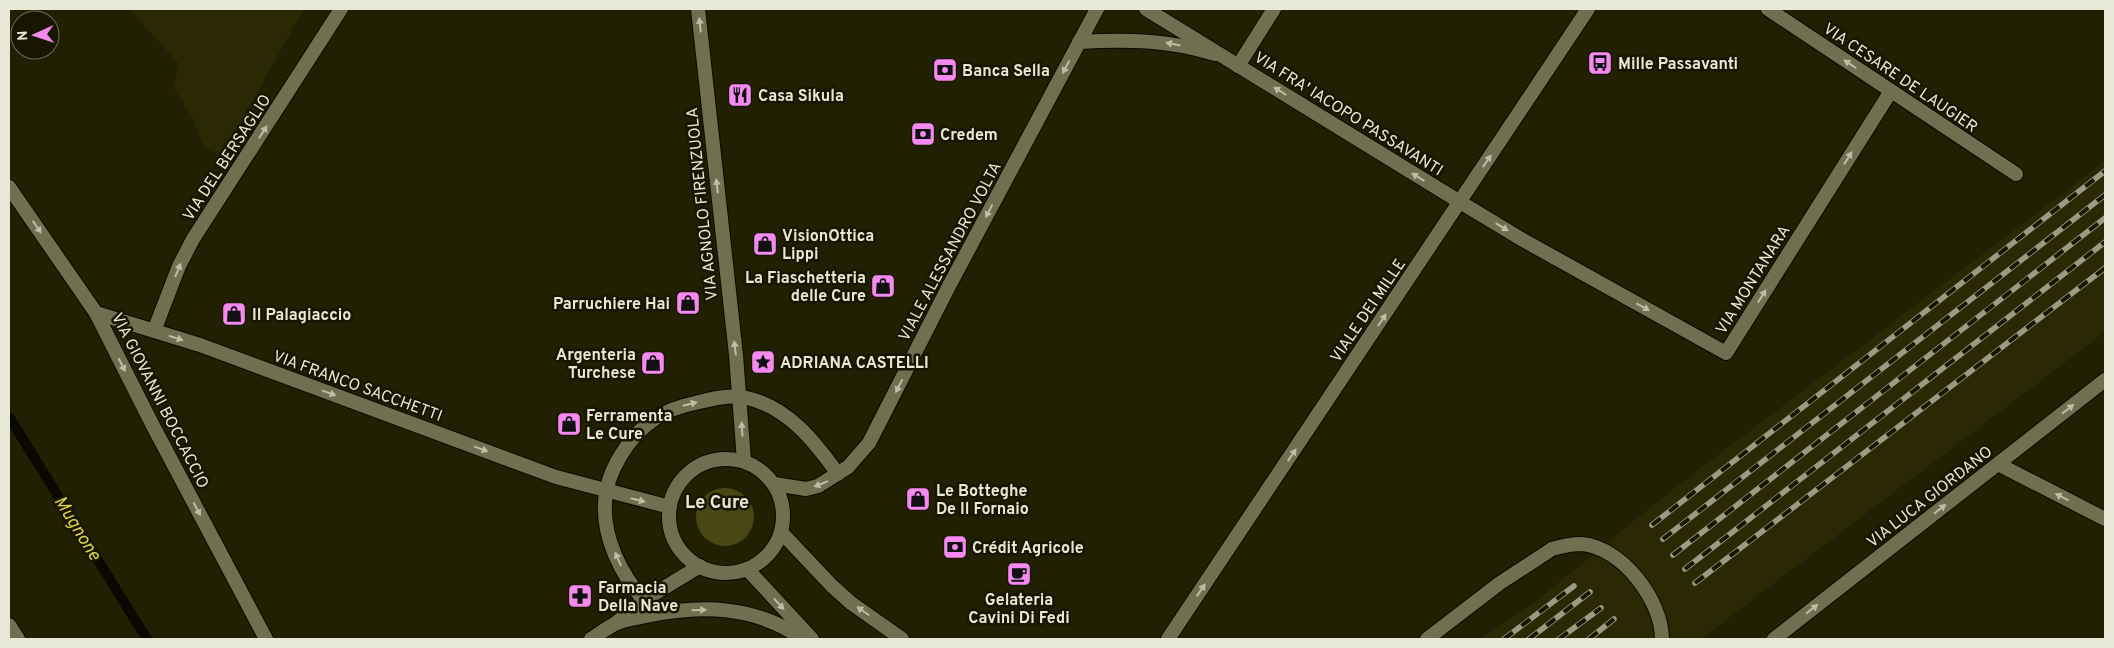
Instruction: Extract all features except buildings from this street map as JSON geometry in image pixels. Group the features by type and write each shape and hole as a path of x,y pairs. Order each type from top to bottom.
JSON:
{"street":[{"name":"VIA DEL BERSAGLIO","path":"154,331 179,266 193,239 341,9"},
{"name":"VIA AGNOLO FIRENZUOLA","path":"698,9 740,396 744,461"},
{"name":"VIALE ALESSANDRO VOLTA","path":"774,484 806,489 818,486 838,474 860,456 876,432 949,286 1097,9"},
{"name":"VIA FRA' IACOPO PASSAVANTI","path":"1146,9 1460,202"},
{"path":"1238,66 1274,9"},
{"name":"VIALE DEI MILLE","path":"1171,635 1588,9"},
{"name":"VIA CESARE DE LAUGIER","path":"1768,9 2016,174"},
{"name":"VIA FRA' IACOPO PASSAVANTI","path":"1079,42 1122,39 1148,40 1194,48 1220,56"},
{"name":"VIA MONTANARA","path":"1460,202 1523,240 1726,353 1890,91"},
{"name":"VIA GIOVANNI BOCCACCIO","path":"9,187 96,314 266,639"},
{"name":"VIA FRANCO SACCHETTI","path":"96,314 200,345 556,477 606,492 670,507"},
{"name":"VIA LUCA GIORDANO","path":"1774,639 2105,380"},
{"path":"644,600 626,578 612,547 606,526 605,504 606,492 617,463 634,438 655,418 686,405 740,396 759,401 793,421 821,449 838,474"},
{"path":"725,458 744,461 764,473 774,484 783,510 781,532 774,547 768,554 747,569 722,572 700,566 687,556 676,542 670,527 670,507 674,494 683,479 695,468 713,460 725,458"},
{"path":"1998,464 2105,519"},
{"path":"781,532 832,586 851,603 902,639"},
{"path":"1427,639 1500,583 1552,550 1564,546 1583,544 1603,551 1634,574 1652,600 1661,624 1662,639"},
{"path":"591,639 616,623 644,600 700,566"},
{"path":"747,569 812,639"},
{"path":"616,623 666,612 685,610 734,611 774,621 803,639"},
{"path":"9,625 18,639"}],"shaded area":[{"path":"129,9 304,9 221,157 204,147 192,117 173,87 179,64"},
{"path":"2105,161 2105,332 1701,639 1481,639 1541,597 1672,490"},
{"path":"725,488 736,490 749,501 754,517 752,528 741,541 725,546 714,544 701,533 696,517 698,506 709,493"}],"waterway":[{"name":"Mugnone","path":"9,417 147,639"}],"railway":[{"path":"1652,525 2105,171"},
{"path":"1663,539 2105,195"},
{"path":"1673,555 2105,218"},
{"path":"1685,569 2105,242"},
{"path":"1695,583 2105,268"},
{"path":"1504,639 1574,586"},
{"path":"1529,639 1590,592"},
{"path":"1559,639 1601,608"},
{"path":"1589,639 1614,619"}],"place":[{"name":"Mille Passavanti","path":"1600,63"},
{"name":"Banca Sella","path":"945,70"},
{"name":"Casa Sikula","path":"740,95"},
{"name":"Credem","path":"923,134"},
{"name":"VisionOttica Lippi","path":"765,244"},
{"name":"La Fiaschetteria delle Cure","path":"883,286"},
{"name":"Parruchiere Hai","path":"688,303"},
{"name":"Il Palagiaccio","path":"234,314"},
{"name":"ADRIANA CASTELLI","path":"763,362"},
{"name":"Argenteria Turchese","path":"653,363"},
{"name":"Ferramenta Le Cure","path":"569,424"},
{"name":"Le Botteghe De Il Fornaio","path":"918,499"},
{"name":"Crédit Agricole","path":"955,547"},
{"name":"Gelateria Cavini Di Fedi","path":"1019,574"},
{"name":"Farmacia Della Nave","path":"580,596"}],"district":[{"name":"Le Cure","path":"717,502"}]}
